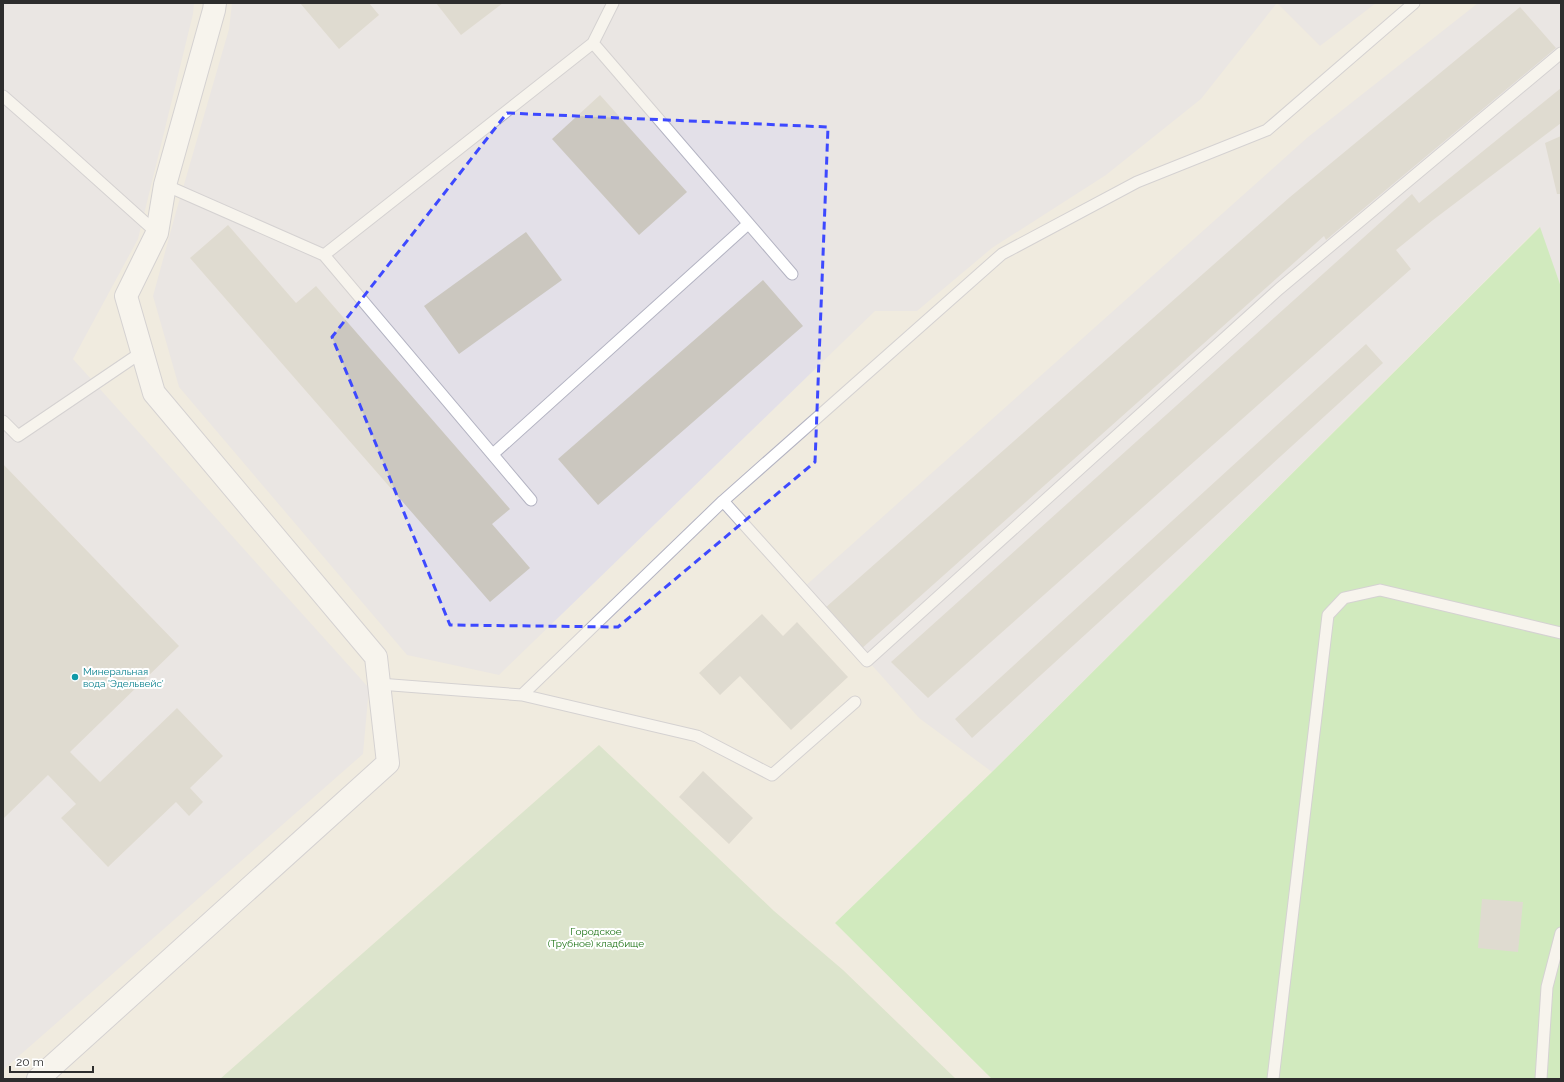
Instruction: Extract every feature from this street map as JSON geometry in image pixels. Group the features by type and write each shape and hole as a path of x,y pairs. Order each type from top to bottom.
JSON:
{"street":[{"path":"38,1079 388,763 376,657 154,393 126,296 157,233 165,185 215,3"}],"lane":[{"path":"324,255 593,43 613,3"},
{"path":"522,695 723,501 1002,254 1137,182 1267,130 1414,3"},
{"path":"593,43 792,274"},
{"path":"723,501 867,661 1279,290 1561,53"},
{"path":"3,96 157,233"},
{"path":"165,185 324,255 531,500"},
{"path":"493,454 748,224"},
{"path":"3,421 18,436 142,352"},
{"path":"1273,1079 1328,615 1344,598 1380,590 1561,633"},
{"path":"379,684 522,695 696,736 772,775 855,702"},
{"path":"1541,1079 1548,987 1561,933"}],"highlighted area":[{"path":"507,113 828,127 815,462 618,627 450,625 332,337"}],"shaded area":[{"path":"3,3 194,3 193,14 138,239 73,359 369,688 363,754 3,1070"},
{"path":"232,3 1277,3 1201,99 1106,175 992,248 917,311 875,311 499,675 407,655 179,387 153,296 229,29"},
{"path":"1277,3 1376,3 1320,46"},
{"path":"1478,3 1561,3 1561,287 1539,227 992,772 919,718 803,588 1308,137"}],"green space":[{"path":"1540,227 1561,287 1561,1079 992,1079 835,923 992,772"},
{"name":"Городское (Трубное) кладбище","path":"599,745 774,911 843,970 956,1079 220,1079"}],"building":[{"path":"300,3 369,3 379,15 339,49"},
{"path":"436,3 503,3 461,35"},
{"path":"1520,7 1556,48 1326,240 1324,236 860,650 825,608 1290,197"},
{"path":"1561,88 1561,123 1433,220 1396,250 1411,269 928,698 891,662 1412,194 1419,203"},
{"path":"600,95 687,192 639,235 552,139"},
{"path":"1561,136 1561,194 1557,194 1545,143"},
{"path":"228,225 296,303 316,286 510,509 492,524 530,568 490,602 190,258"},
{"path":"526,232 562,280 459,354 424,306"},
{"path":"763,280 803,326 598,505 558,459"},
{"path":"1366,344 1383,363 972,738 955,719"},
{"name":"Минеральная вода 'Эдельвейс'","path":"3,464 179,646 70,752 100,782 177,708 223,756 190,788 203,802 189,816 176,802 108,867 61,818 76,804 48,775 3,819"},
{"path":"762,614 783,636 797,622 848,677 791,730 740,676 720,695 699,673"},
{"path":"703,771 753,818 729,844 679,797"},
{"path":"1482,899 1523,902 1518,952 1478,948"}],"place":[{"name":"Минеральная вода 'Эдельвейс'","path":"75,677"}]}
